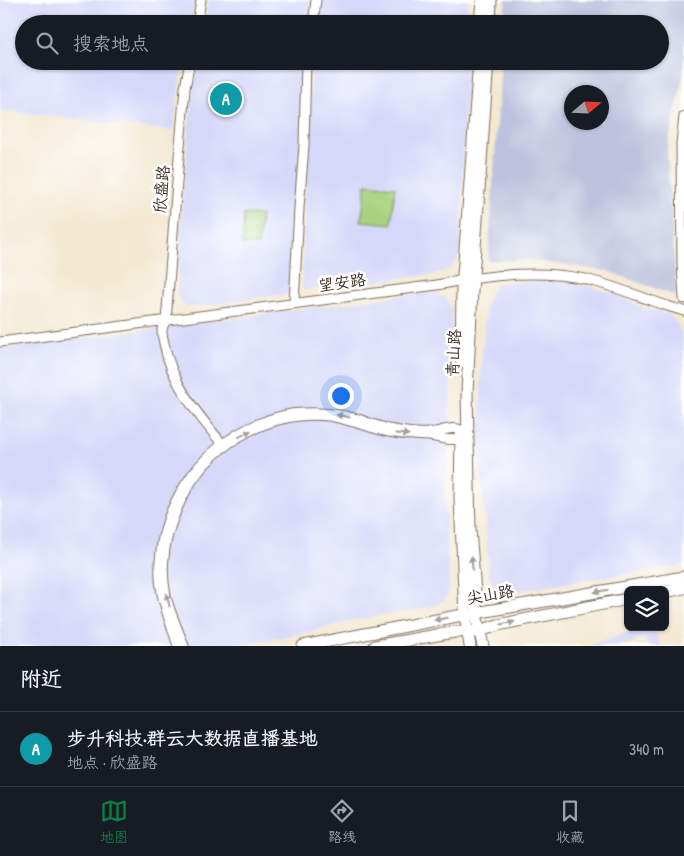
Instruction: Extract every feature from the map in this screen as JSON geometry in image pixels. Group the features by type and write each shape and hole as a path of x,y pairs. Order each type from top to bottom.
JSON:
{"main road":[{"path":"481,15 482,0"},
{"path":"490,15 491,0"},
{"name":"青山路","path":"470,646 468,633 471,614 470,530 463,434 467,393 468,278 479,70"},
{"name":"青山路","path":"468,278 487,70"},
{"name":"尖山路","path":"303,646 471,614 684,577"},
{"path":"669,591 684,588"},
{"name":"尖山路","path":"375,646 454,632 468,633 480,631 498,625 624,600"},
{"name":"青山路","path":"471,614 480,631 483,646"}],"street":[{"path":"200,15 203,0"},
{"path":"312,15 314,0"},
{"name":"欣盛路","path":"190,70 168,319 162,327 162,335 173,375 187,398 224,444"},
{"path":"295,302 306,146 307,70"},
{"path":"684,116 681,144 684,299"},
{"name":"望安路","path":"0,341 468,278 539,274 577,278 611,286 651,301 684,309"},
{"path":"178,646 162,595 160,557 163,536 171,511 200,464 241,431 277,417 300,413 341,416 404,432 430,433 444,429 463,434"},
{"path":"184,646 171,614 166,595 164,576 166,540 171,523 189,486 203,466 224,444"}],"shaded area":[{"path":"0,0 195,0 192,15 15,15 15,70 182,70 173,131 0,110"},
{"path":"208,0 311,0 309,15 206,15"},
{"path":"319,0 468,0 467,15 317,15"},
{"path":"506,0 684,0 684,74 667,148 676,296 607,271 529,260 488,261 500,70 669,70 669,15 504,15"},
{"path":"196,70 303,70 291,291 289,294 190,307 184,306 177,296 189,123"},
{"path":"311,70 466,70 459,254 450,269 435,274 302,289 304,209 309,148"},
{"path":"543,281 573,283 613,293 644,308 669,314 679,327 684,346 684,565 510,592 500,589 493,584 489,575 480,453 481,368 486,303 498,283"},
{"path":"434,292 446,298 452,310 449,448 445,488 450,590 444,600 432,607 355,620 308,632 234,646 0,646 0,349"},
{"path":"632,631 655,631 661,646 648,646 644,638 619,646 589,646"}],"green space":[{"path":"366,184 395,187 391,224 361,221"},
{"path":"244,214 261,215 258,245 242,244"}],"place":[{"name":"步升科技·群云大数据直播基地","path":"226,99"}]}
